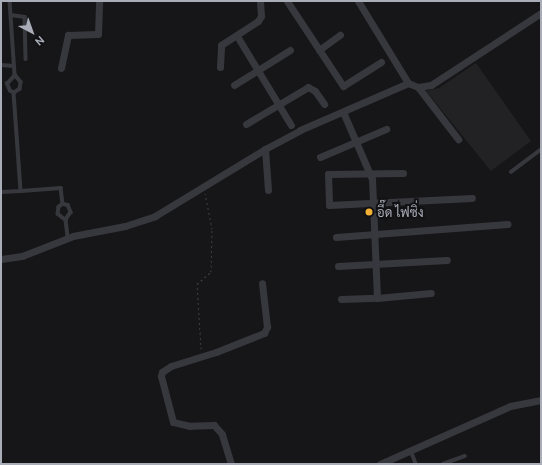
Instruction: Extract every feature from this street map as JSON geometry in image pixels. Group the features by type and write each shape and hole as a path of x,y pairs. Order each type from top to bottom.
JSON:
{"street":[{"path":"61,68 68,35 98,34 99,1"},
{"path":"220,67 221,45 258,21 261,16 260,1"},
{"path":"287,1 343,86 381,62"},
{"path":"358,1 408,82 418,87 458,139"},
{"path":"418,87 438,81 507,33 541,13"},
{"path":"319,50 340,35"},
{"path":"237,36 291,125"},
{"path":"234,85 290,50"},
{"path":"1,259 22,256 68,237 125,226 154,216 203,188 265,149 408,82"},
{"path":"246,124 308,87 315,91 324,104"},
{"path":"343,112 369,173 377,298"},
{"path":"320,156 386,129"},
{"path":"265,149 268,190"},
{"path":"403,173 328,174 329,205 472,198"},
{"path":"336,237 508,224"},
{"path":"338,266 447,260"},
{"path":"231,464 222,434 214,426 180,425 173,422 162,372 171,366 201,357 266,330 262,283"},
{"path":"341,299 377,298 431,293"},
{"path":"380,464 410,448 510,406 541,400"}],"lane":[{"path":"10,1 15,75 20,79 21,86 14,93 21,191"},
{"path":"11,15 25,17 26,59"},
{"path":"1,65 14,66"},
{"path":"14,93 10,91 6,84 15,75"},
{"path":"511,172 541,149"},
{"path":"1,192 60,188 64,204 68,205 71,212 66,220 68,237"},
{"path":"64,204 59,207 58,214 66,220"},
{"path":"410,448 416,464"},
{"path":"443,464 465,456"}],"path":[{"path":"201,357 197,284 211,272 212,229 203,188"}],"shaded area":[{"path":"476,63 531,141 491,171 426,91 439,88"}],"place":[{"name":"อี๊ด ไฟซิ่ง","path":"369,212"}]}
